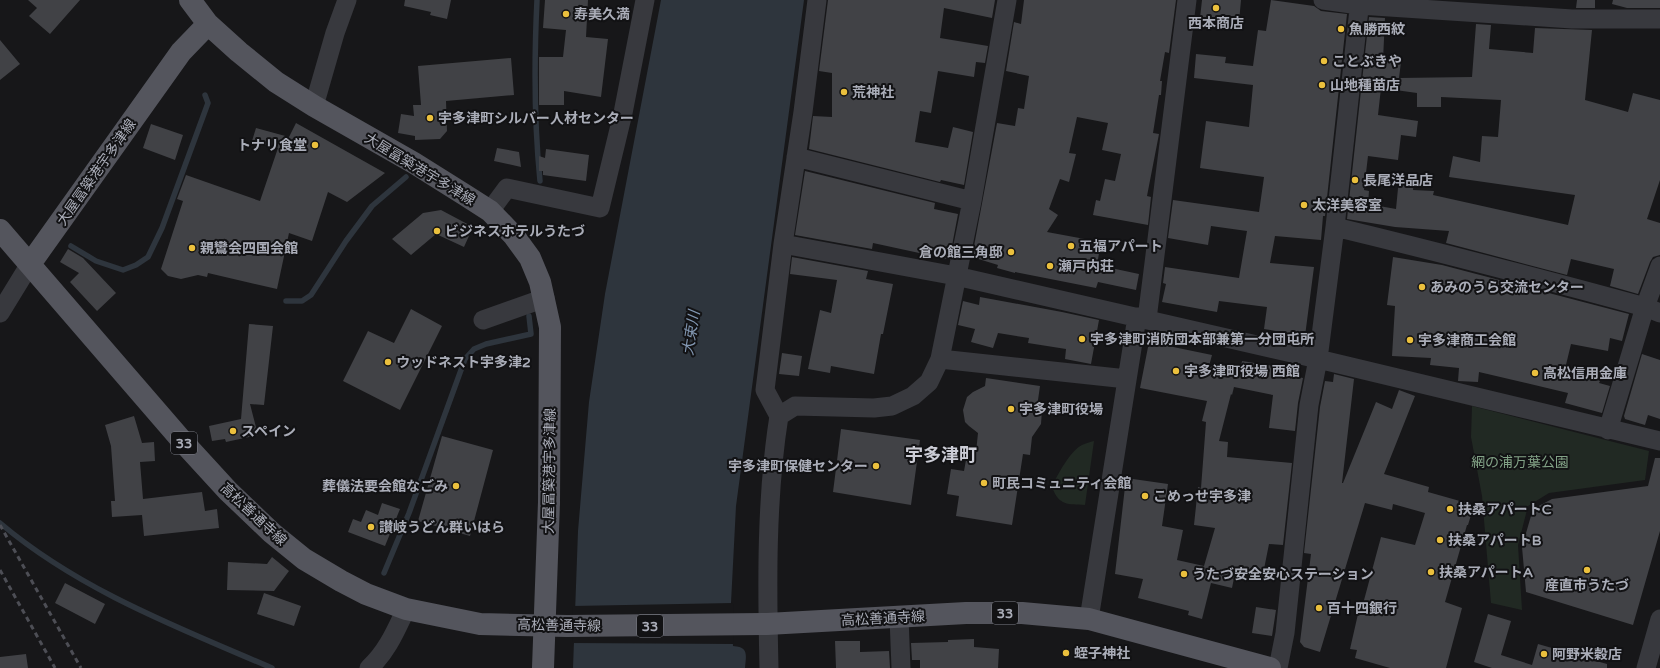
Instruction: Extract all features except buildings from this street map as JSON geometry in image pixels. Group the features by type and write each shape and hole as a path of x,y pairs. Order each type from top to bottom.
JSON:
{"main road":[{"path":"190,0 208,24"},
{"name":"大屋冨築港宇多津線","path":"30,264 182,52 208,24 238,52 276,82 314,106 414,163 490,211 514,236 530,258 545,298 550,327 549,502 543,668"},
{"name":"高松善通寺線","path":"0,230 184,443 228,491 272,533 304,559 341,581 366,594 406,609 480,624 567,626 734,625 966,613 1022,613 1089,618 1270,668"}],"street":[{"path":"314,106 335,33 347,0"},
{"path":"490,211 507,188 600,208 623,113 645,0"},
{"path":"769,668 767,624 770,518 775,443 779,416 765,390 783,244 817,0"},
{"path":"779,416 795,406 874,408 892,406 913,396 929,382 940,359 972,200 1007,0"},
{"path":"1089,618 1127,379 1142,318 1187,0"},
{"path":"1323,0 1572,19 1660,19"},
{"path":"1278,668 1285,633 1309,405 1318,359 1335,227 1359,3"},
{"path":"796,157 972,200"},
{"path":"1335,227 1442,252 1653,310"},
{"path":"783,244 956,276 1318,359 1660,442"},
{"path":"0,312 30,264"},
{"path":"1608,430 1653,310 1660,266"},
{"path":"483,320 545,298"},
{"path":"940,359 1127,379"},
{"path":"369,668 374,664 393,637 406,609"},
{"path":"899,617 902,668"},
{"path":"1646,668 1660,619"}],"green space":[{"name":"網の浦万葉公園","path":"1472,406 1649,451 1645,480 1549,493 1528,506 1518,545 1522,610 1491,603 1482,496 1471,437"},
{"path":"1094,441 1085,505 1069,504 1061,501 1052,487 1054,482 1073,452 1082,445"}],"water":[{"name":"大束川","path":"661,0 804,0 736,506 731,603 733,646 744,650 746,656 745,668 573,668 578,531 589,402 605,294"}],"pier":[{"path":"733,603 734,644 572,643 573,606"}],"waterway":[{"path":"537,0 535,91 540,181"},
{"path":"71,246 96,261 123,270 136,265 148,257 162,228 208,103 205,95"},
{"path":"286,301 302,301 311,295 346,241 372,206 406,177"},
{"path":"384,573 409,513 465,359 474,349 486,344 531,334 529,316"},
{"path":"0,523 31,547 96,588 131,606 201,638 272,668"}],"railway":[{"path":"0,525 81,668"},
{"path":"0,570 55,668"}],"place":[{"name":"西本商店","path":"1216,8"},
{"name":"寿美久満","path":"566,14"},
{"name":"魚勝西紋","path":"1341,29"},
{"name":"ことぶきや","path":"1324,61"},
{"name":"山地種苗店","path":"1322,85"},
{"name":"荒神社","path":"844,92"},
{"name":"宇多津町シルバー人材センター","path":"430,118"},
{"name":"トナリ食堂","path":"315,145"},
{"name":"長尾洋品店","path":"1355,180"},
{"name":"太洋美容室","path":"1304,205"},
{"name":"ビジネスホテルうたづ","path":"437,231"},
{"name":"五福アパート","path":"1071,246"},
{"name":"親鸞会四国会館","path":"192,248"},
{"name":"倉の館三角邸","path":"1011,252"},
{"name":"瀬戸内荘","path":"1050,266"},
{"name":"あみのうら交流センター","path":"1422,287"},
{"name":"宇多津町消防団本部兼第一分団屯所","path":"1082,339"},
{"name":"宇多津商工会館","path":"1410,340"},
{"name":"ウッドネスト宇多津2","path":"388,362"},
{"name":"宇多津町役場 西館","path":"1176,371"},
{"name":"高松信用金庫","path":"1535,373"},
{"name":"宇多津町役場","path":"1011,409"},
{"name":"スペイン","path":"233,431"},
{"name":"宇多津町保健センター","path":"876,466"},
{"name":"町民コミュニティ会館","path":"984,483"},
{"name":"葬儀法要会館なごみ","path":"456,486"},
{"name":"こめっせ宇多津","path":"1145,496"},
{"name":"扶桑アパートC","path":"1450,509"},
{"name":"讃岐うどん群いはら","path":"371,527"},
{"name":"扶桑アパートB","path":"1440,540"},
{"name":"産直市うたづ","path":"1587,570"},
{"name":"扶桑アパートA","path":"1431,572"},
{"name":"うたづ安全安心ステーション","path":"1184,574"},
{"name":"百十四銀行","path":"1319,608"},
{"name":"蛭子神社","path":"1066,653"},
{"name":"阿野米穀店","path":"1544,654"}],"district":[{"name":"宇多津町","path":"941,455"}]}
